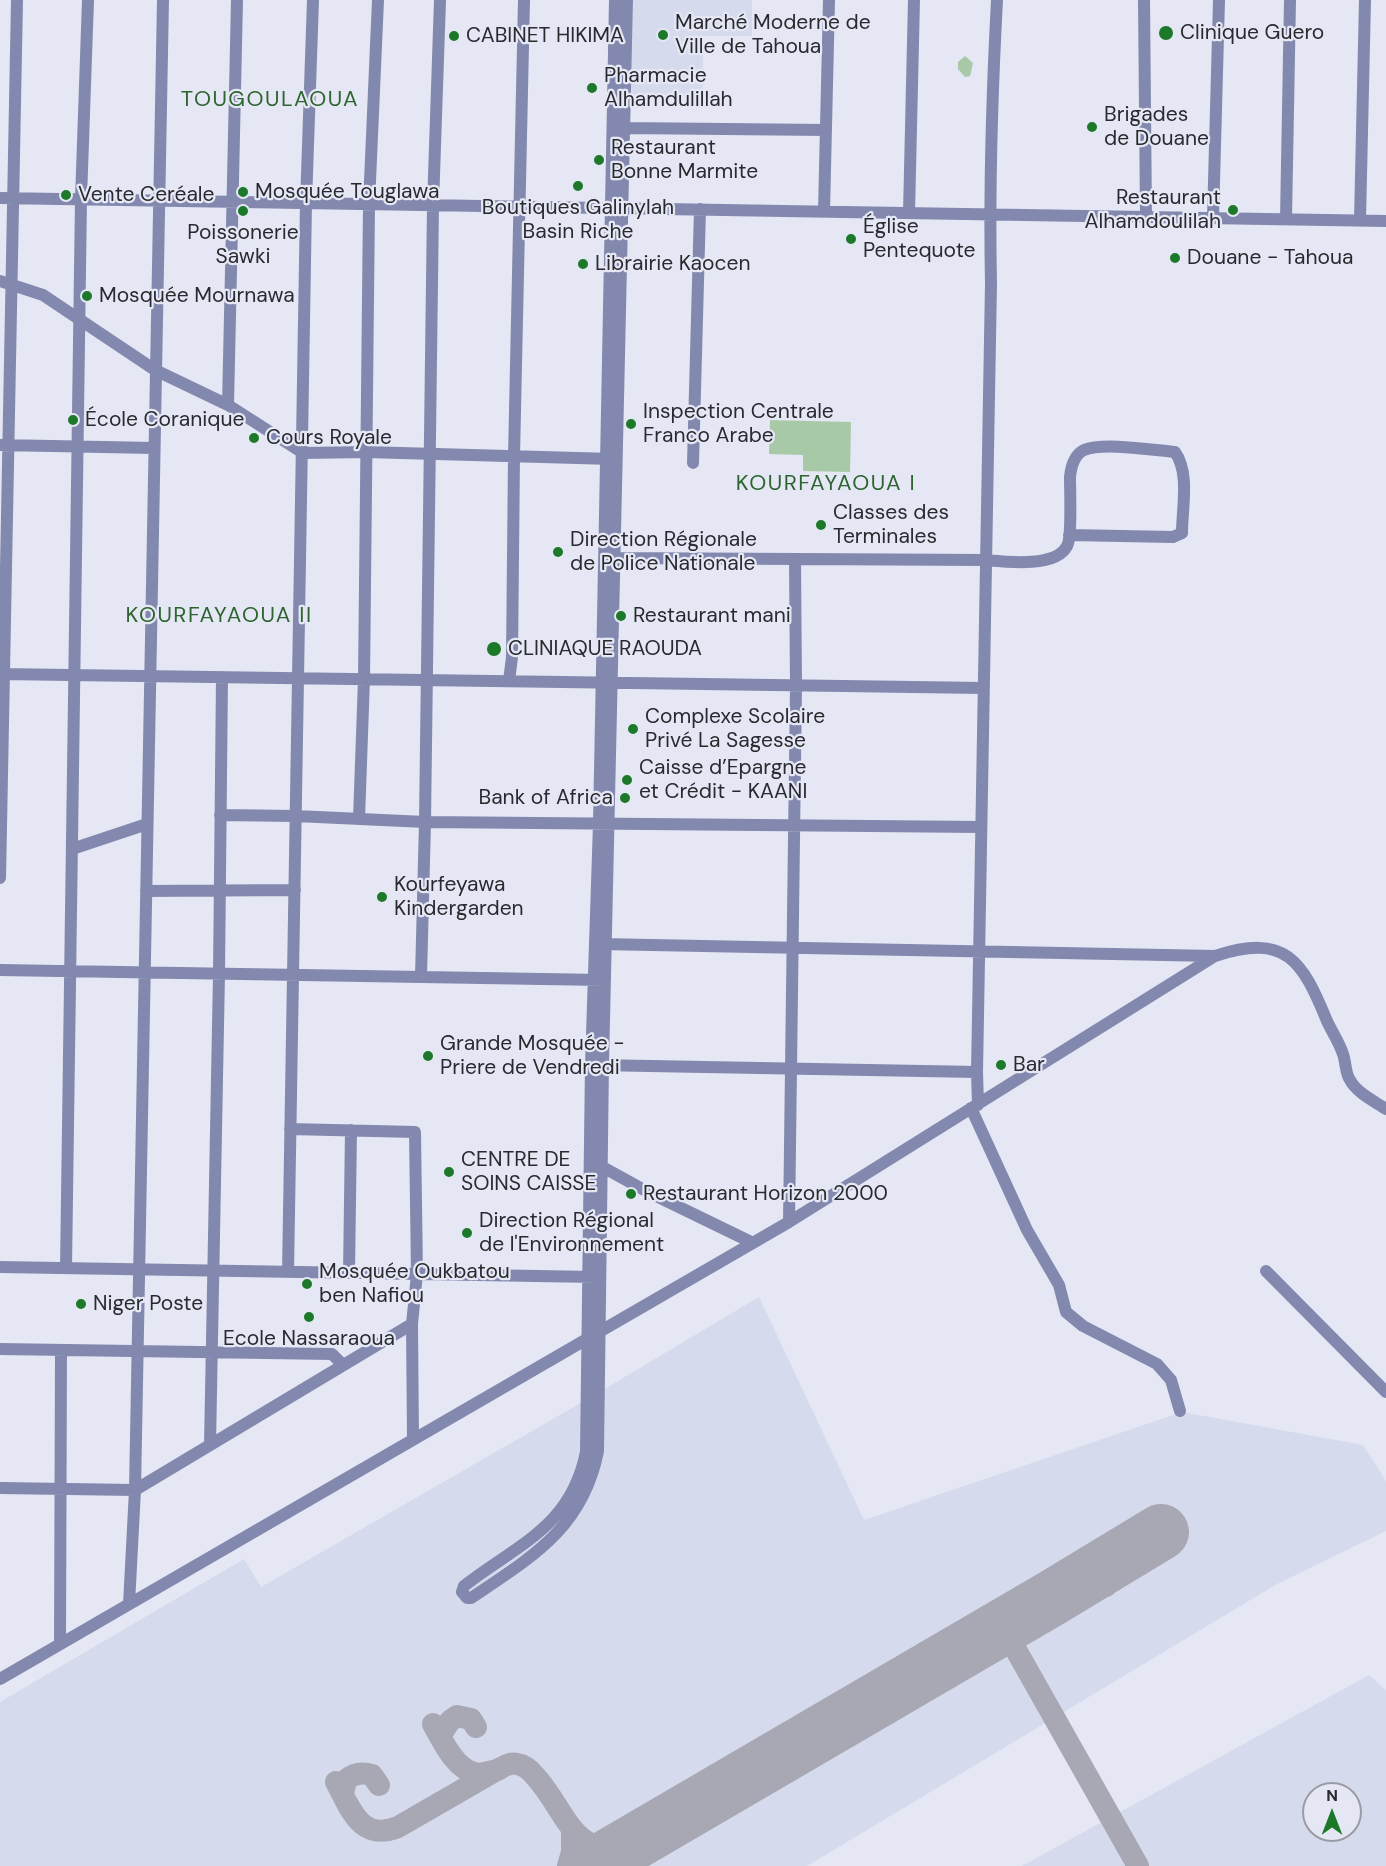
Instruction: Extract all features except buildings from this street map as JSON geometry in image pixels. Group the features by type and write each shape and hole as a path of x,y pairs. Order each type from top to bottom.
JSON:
{"street":[{"path":"0,878 6,283 13,198 17,0"},
{"path":"66,1268 81,199 88,0"},
{"path":"129,1604 135,1490 138,1351 163,0"},
{"path":"228,405 237,0"},
{"path":"288,1272 306,203 312,0"},
{"path":"359,819 364,679 369,204 378,0"},
{"path":"421,977 433,205 440,0"},
{"path":"509,681 512,657 524,0"},
{"path":"597,1065 603,1167 594,1277 588,1339 585,1452 582,1471 567,1503 548,1524 529,1542 464,1586 462,1592 465,1597 471,1598 536,1553 560,1532 588,1488 598,1451 600,1332 594,1277 591,1160 602,944 610,558 617,208 615,0"},
{"path":"617,208 624,128 627,0"},
{"path":"824,211 829,0"},
{"path":"909,213 914,0"},
{"path":"998,0 992,85 989,214 991,283 977,1072 974,1106 1028,1230 1059,1285 1066,1312 1083,1326 1157,1364 1170,1380 1180,1412"},
{"path":"1144,0 1146,217"},
{"path":"1213,218 1219,0"},
{"path":"1286,219 1290,0"},
{"path":"1360,220 1365,0"},
{"path":"624,128 826,130"},
{"path":"0,198 1386,221"},
{"path":"693,463 700,209"},
{"path":"6,283 43,295 156,370 228,405 303,453 366,452 612,459"},
{"path":"4,445 154,447"},
{"path":"610,558 985,560 1018,563 1046,560 1061,553 1068,544 1071,465 1081,451 1098,446 1175,452 1180,459 1183,478 1182,533 1173,537 1069,535"},
{"path":"789,1222 796,686 795,560"},
{"path":"2,674 983,688"},
{"path":"210,1445 222,677"},
{"path":"220,814 425,822 981,827"},
{"path":"72,849 147,824"},
{"path":"146,891 295,890"},
{"path":"602,944 1215,956"},
{"path":"0,1679 789,1222 1215,956 1239,948 1257,947 1277,950 1296,961 1319,1001 1344,1055 1349,1080 1365,1095 1386,1109"},
{"path":"0,970 600,980"},
{"path":"597,1065 977,1072"},
{"path":"290,1129 415,1132 417,1274 412,1324 413,1440"},
{"path":"349,1273 351,1130"},
{"path":"591,1160 646,1191 751,1242"},
{"path":"0,1267 594,1277"},
{"path":"1266,1271 1386,1392"},
{"path":"0,1488 135,1490 412,1324"},
{"path":"0,1349 332,1354 343,1365"},
{"path":"60,1644 61,1350"}],"shaded area":[{"path":"633,0 752,0 752,36 703,36 703,96 631,96"},
{"path":"759,1297 864,1520 1182,1412 1363,1445 1386,1481 1386,1531 1277,1584 807,1866 0,1866 0,1702 244,1559 261,1587 591,1397"},
{"path":"1369,1675 1386,1690 1386,1866 1022,1866"}],"green space":[{"path":"965,56 973,63 970,76 965,77 958,69 958,62"},
{"path":"770,420 851,422 850,472 803,471 803,455 769,454"}],"taxiway":[{"path":"1085,1576 1108,1545"},
{"path":"1052,1598 1067,1591 1106,1586"},
{"path":"1003,1627 1138,1866"},
{"path":"440,1736 450,1721 457,1716 471,1719 476,1727"},
{"path":"433,1724 450,1753 461,1766 477,1774 494,1771"},
{"path":"336,1782 359,1821 366,1827 385,1831 398,1827 503,1767 517,1764 533,1774 547,1790 575,1832 586,1841 599,1846 616,1846 637,1840"},
{"path":"343,1794 346,1780 358,1774 372,1775 379,1785"},
{"path":"568,1866 572,1852 572,1831"}],"runway":[{"path":"593,1866 1161,1532"}],"place":[{"name":"Clinique Guero","path":"1166,33"},
{"name":"Marché Moderne de Ville de Tahoua","path":"663,35"},
{"name":"CABINET HIKIMA","path":"454,36"},
{"name":"Pharmacie Alhamdulillah","path":"592,88"},
{"name":"Brigades de Douane","path":"1092,127"},
{"name":"Restaurant Bonne Marmite","path":"599,160"},
{"name":"Boutiques Galinylah Basin Riche","path":"578,186"},
{"name":"Mosquée Touglawa","path":"243,192"},
{"name":"Vente Ceréale","path":"66,195"},
{"name":"Restaurant Alhamdoulilah","path":"1233,210"},
{"name":"Poissonerie Sawki","path":"243,211"},
{"name":"Église Pentequote","path":"851,239"},
{"name":"Douane - Tahoua","path":"1175,258"},
{"name":"Librairie Kaocen","path":"583,264"},
{"name":"Mosquée Mournawa","path":"87,296"},
{"name":"École Coranique","path":"73,420"},
{"name":"Inspection Centrale Franco Arabe","path":"631,424"},
{"name":"Cours Royale","path":"254,438"},
{"name":"Classes des Terminales","path":"821,525"},
{"name":"Direction Régionale de Police Nationale","path":"558,552"},
{"name":"Restaurant mani","path":"621,616"},
{"name":"CLINIAQUE RAOUDA","path":"494,649"},
{"name":"Complexe Scolaire Privé La Sagesse","path":"633,729"},
{"name":"Caisse d’Epargne et Crédit - KAANI","path":"627,780"},
{"name":"Bank of Africa","path":"625,798"},
{"name":"Kourfeyawa Kindergarden","path":"382,897"},
{"name":"Grande Mosquée - Priere de Vendredi","path":"428,1056"},
{"name":"Bar","path":"1001,1065"},
{"name":"CENTRE DE SOINS CAISSE","path":"449,1172"},
{"name":"Restaurant Horizon 2000","path":"631,1194"},
{"name":"Direction Régional de l'Environnement","path":"467,1233"},
{"name":"Mosquée Oukbatou ben Nafiou","path":"307,1284"},
{"name":"Niger Poste","path":"81,1304"},
{"name":"Ecole Nassaraoua","path":"309,1317"}],"district":[{"name":"TOUGOULAOUA","path":"270,100"},
{"name":"KOURFAYAOUA I","path":"826,484"},
{"name":"KOURFAYAOUA II","path":"219,616"}]}
